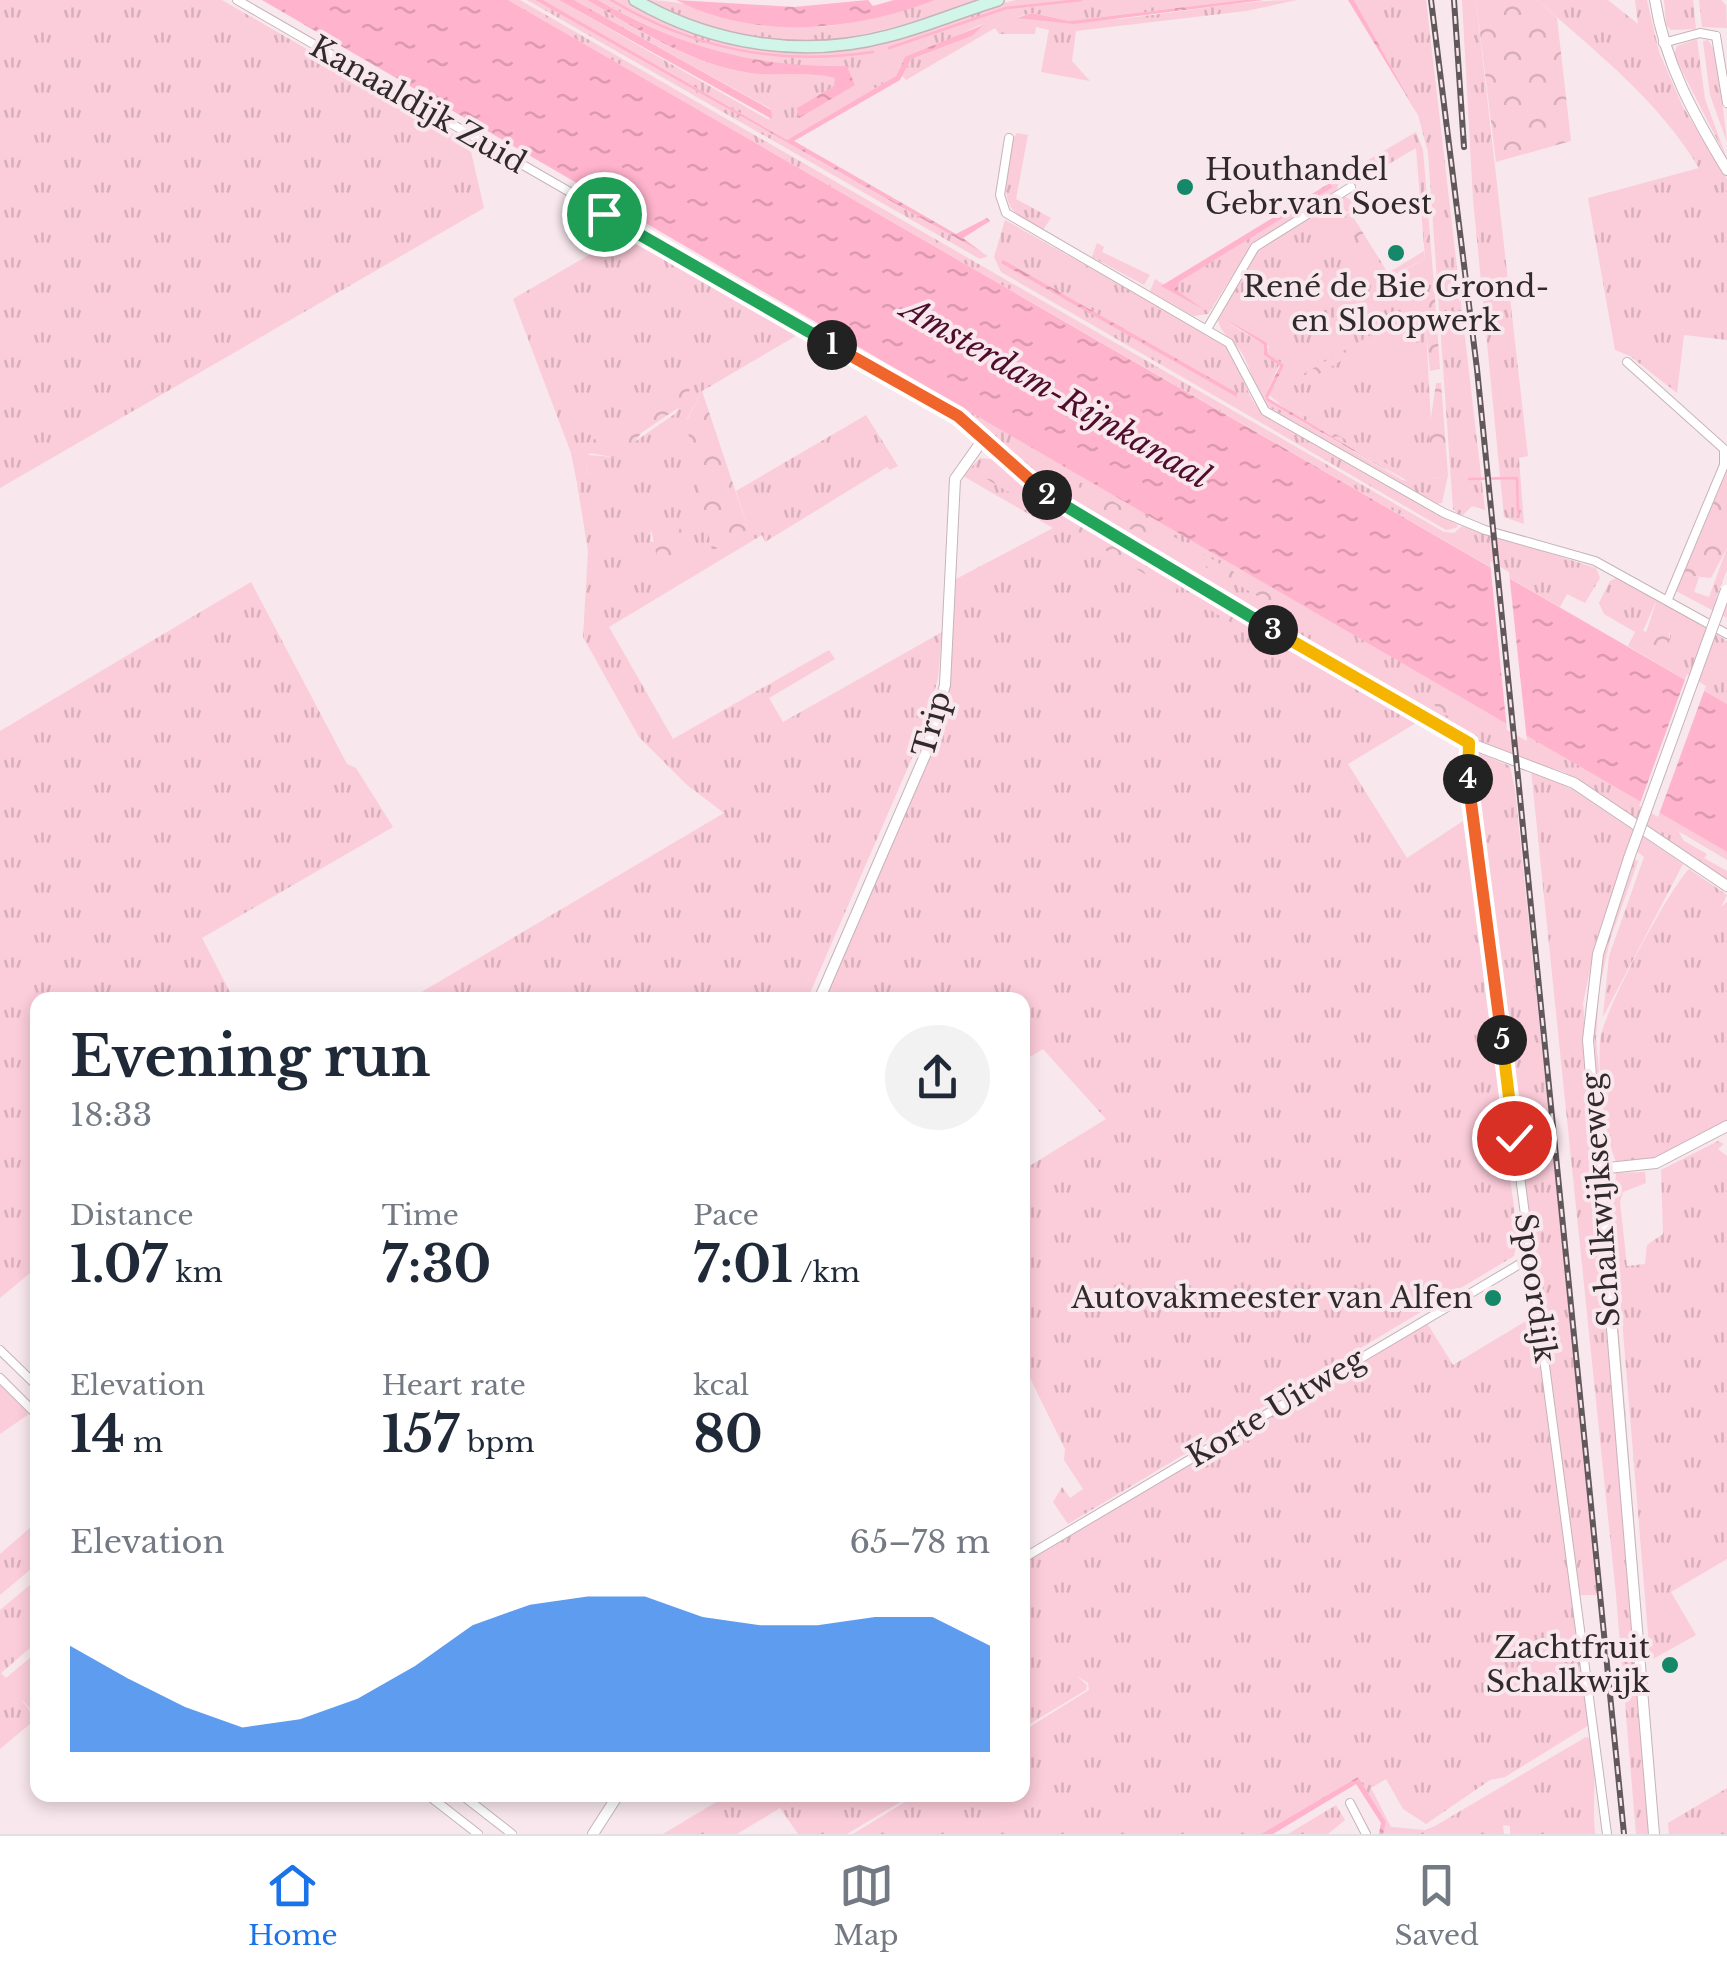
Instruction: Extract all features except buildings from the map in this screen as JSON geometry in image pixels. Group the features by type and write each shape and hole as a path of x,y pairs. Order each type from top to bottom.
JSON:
{"main road":[{"path":"635,0 720,36 782,46 837,46 886,37 998,0"}],"street":[{"name":"Kanaaldijk Zuid","path":"237,0 958,416 1057,504 1469,743 1574,783 1727,886"},
{"path":"1656,0 1663,42 1680,88 1727,170"},
{"path":"1663,42 1700,34 1716,36 1727,31"},
{"path":"1716,36 1727,103"},
{"path":"1009,138 1000,195 1006,213 1207,329 1235,350 1254,396 1272,415 1444,513 1485,530 1595,561 1727,634"},
{"path":"1207,329 1255,248 1352,186"},
{"path":"1627,362 1724,449 1724,465 1668,599"},
{"name":"Trip","path":"823,992 926,753 945,685 954,479 984,438"},
{"name":"Schalkwijkseweg","path":"1654,1834 1598,1170 1590,1004 1602,938 1727,589"},
{"name":"Spoordijk","path":"1469,743 1465,761 1607,1834"},
{"path":"1598,1170 1656,1163 1727,1126"},
{"name":"Korte Uitweg","path":"1030,1554 1530,1258"},
{"path":"0,1350 30,1380"},
{"path":"0,1378 30,1408"},
{"path":"437,1802 478,1834"},
{"path":"471,1802 512,1834"},
{"path":"593,1834 614,1802"},
{"path":"1350,1804 1366,1834"}],"green space":[{"path":"0,0 222,0 469,143 484,208 0,488"},
{"path":"508,0 520,0 1444,532 1454,533 1462,526 1596,568 1600,578 1585,603 1567,594 1560,607"},
{"path":"527,0 535,0 988,256 980,259"},
{"path":"543,0 559,0 769,120 771,109 574,0 587,0 665,44 728,69 836,78 835,86 798,107 855,85 847,67 777,64 717,52 660,31 598,0 629,0 671,21 809,50 1016,0 1244,0 1069,21 1086,21 1297,0 1246,11 1076,31 1072,61 1090,81 1041,72 1049,30 1036,27 1035,34 999,34 995,28 906,80 902,76 911,59 972,36 982,24 902,62 896,76 787,140","holes":["1032,13 1069,21 1052,21 1017,17"]},
{"path":"645,0 686,4 768,24 812,27 859,21 934,0 980,0 889,28 812,41 736,33"},
{"path":"1354,0 1426,0 1485,510 1472,506 1461,517 1453,509 1428,152 1418,115"},
{"path":"1462,0 1476,0 1528,456 1519,458 1524,524 1504,517 1473,199"},
{"path":"1476,0 1537,0 1557,18 1571,141 1496,162"},
{"path":"1537,0 1608,0 1638,24 1635,0 1647,0 1659,52 1683,107 1727,179 1727,340 1684,335 1677,393 1630,356 1615,350 1588,198 1699,168 1645,99"},
{"path":"1664,0 1693,0 1696,29 1671,30 1666,25"},
{"path":"1699,0 1721,0 1726,5 1727,28 1702,27"},
{"path":"1697,39 1705,99 1727,159 1674,55 1677,46"},
{"path":"1708,40 1716,53 1727,142 1710,95 1703,41"},
{"path":"1416,132 1423,150 1435,298 1297,386 1415,317 1426,329 1434,479 1448,475 1442,503 1436,504 1267,406 1242,353 1218,320 1256,252 1344,196 1358,204 1343,215 1388,280 1425,258 1416,148 1355,184 1348,172","holes":["1225,321 1269,346 1268,354 1284,365 1269,395 1417,482 1402,480 1267,401 1265,396 1279,365 1264,355 1264,345"]},
{"path":"1017,133 1028,135 1016,199 1051,218 1043,230 1021,219 1007,196 1008,155"},
{"path":"1340,176 1337,190 1251,246 1208,314 1193,316 1150,291 1155,279 1205,310 1178,291 1179,282 1333,187 1330,181"},
{"path":"1350,212 1388,273 1424,251 1425,258 1385,280 1343,216"},
{"path":"1005,220 1220,341 1234,358 1251,397 1264,414 1458,525 1456,528 1446,530 1001,272 994,257"},
{"path":"627,233 801,333 702,391 687,419 712,550 748,529 736,491 866,415 898,466 890,470 887,467 765,542 762,535 609,627 673,739 829,650 835,659 769,698 783,722 942,632 938,678 925,728 810,992 422,992 724,813 687,785 639,737 583,637 588,551 577,483 587,473 588,455 613,457 676,413 692,382 571,453 513,299","holes":["677,525 703,556 650,541 651,529"]},
{"path":"1097,243 1104,247 1102,252 1150,275 1144,285 1092,257"},
{"path":"1435,298 1440,369 1430,371 1426,329 1415,317 1297,387 1293,380"},
{"path":"1406,348 1412,396 1388,399 1382,351"},
{"path":"693,381 684,404 641,433 627,454 613,457 589,453 586,477 577,483 571,453"},
{"path":"1436,383 1441,383 1448,475 1433,479 1429,432"},
{"path":"702,391 748,529 712,551 686,422"},
{"path":"1269,395 1418,482 1411,483 1288,411"},
{"path":"962,406 1727,852 1727,860 1678,831 1684,841 1707,854 1704,858 1727,871 1727,881 1564,772 1506,754 1452,729 1450,721 1406,695 1398,697 1068,501"},
{"path":"1013,443 1291,605 1285,612 1148,532 1131,530 1095,513 1011,450"},
{"path":"980,458 998,460 1059,512 1421,720 1348,764 1407,858 1463,821 1518,1238 1514,1256 1068,1524 1053,1502 1062,1487 1070,1498 1083,1489 1064,1460 1065,1449 1030,1378 1030,1166 1106,1119 1043,1049 1030,1057 1030,992 827,992 941,723 951,670 956,579 1053,528 963,476"},
{"path":"994,464 1020,489 1178,586 1175,592 975,472"},
{"path":"1727,471 1727,548 1711,578 1683,575"},
{"path":"660,521 677,525 704,556 662,581 651,529"},
{"path":"1727,548 1727,570 1716,598 1727,604 1727,618 1676,591 1683,575 1699,577 1694,592 1709,597"},
{"path":"1618,577 1657,599 1643,631 1670,638 1669,622 1676,610 1727,641 1727,704 1628,646 1635,632 1604,614 1599,603 1610,581"},
{"path":"251,582 347,764 356,768 393,827 202,938 230,992 30,992 30,1273 0,1298 0,731"},
{"path":"1191,592 1328,671 1327,679 1186,596"},
{"path":"1657,599 1676,610 1665,650 1643,642"},
{"path":"1437,694 1472,712 1479,726 1444,714 1430,698"},
{"path":"1473,751 1510,766 1515,790 1599,1595 1579,1595 1468,767"},
{"path":"1531,770 1574,790 1683,864 1603,1017 1609,956 1644,857 1629,845 1597,937 1583,1003 1650,1834 1636,1834 1616,1595"},
{"path":"1634,859 1638,861 1610,940 1599,990 1596,1039 1608,1163 1602,1151 1593,1022 1602,955"},
{"path":"1689,869 1727,895 1721,907 1727,902 1727,1121 1656,1159 1617,1164 1602,1104 1600,1041 1638,952"},
{"path":"1718,1141 1724,1144 1718,1149 1727,1156 1727,1559 1671,1592 1696,1635 1653,1659 1613,1210 1616,1173 1645,1172 1646,1183 1623,1192 1620,1202 1627,1266 1645,1264 1647,1245 1663,1234 1661,1170"},
{"path":"1611,1175 1609,1210 1645,1656 1605,1184"},
{"path":"1536,1315 1589,1725 1505,1777 1490,1780 1426,1824 1403,1809 1386,1779 1371,1788 1391,1827 1425,1830 1586,1737 1592,1739 1595,1834 1510,1834 1510,1826 1503,1825 1504,1834 1383,1834 1386,1822 1358,1777 1261,1834 853,1834 905,1802 1030,1802 1030,1727 1089,1690 1088,1683 1077,1676 1087,1685 1086,1690 1030,1724 1030,1559 1427,1323 1453,1365"},
{"path":"0,1384 29,1414 0,1434"},
{"path":"30,1528 30,1570 0,1595 0,1554"},
{"path":"30,1585 30,1648 1,1673 6,1678 30,1658 30,1709 20,1698 30,1711 30,1724 0,1749 0,1610"},
{"path":"1727,1788 1727,1834 1669,1834 1668,1823"},
{"path":"716,1802 900,1802 847,1834 798,1834 780,1808 737,1834 663,1834"},
{"path":"1336,1805 1345,1820 1328,1834 1288,1834"}],"water":[{"name":"Amsterdam-Rijnkanaal","path":"262,0 508,0 1727,704 1727,852"},
{"path":"535,0 543,0 787,140 896,76 905,57 983,25 972,36 911,59 900,80 794,141 956,234 987,218 990,221 963,238 983,253"},
{"path":"559,0 574,0 771,110 772,119"},
{"path":"587,0 598,0 658,30 718,51 780,63 847,66 855,85 799,118 797,108 834,86 835,78 750,73 706,62"},
{"path":"676,0 794,7 868,0 873,6 894,0 935,0 871,19 805,27 739,22"},
{"path":"1264,0 1074,24 1017,18 1032,13 1069,21"},
{"path":"1348,0 1354,0 1418,115"},
{"path":"1330,183 1333,187 1179,282 1178,291 1205,310 1161,286"},
{"path":"1003,260 1237,393 1237,397 1001,263"},
{"path":"1227,320 1267,343 1268,354 1284,365 1268,398 1404,480 1267,401 1265,396 1280,366 1264,355 1264,345"},
{"path":"1358,1777 1386,1822 1383,1834 1379,1834 1381,1823 1356,1784 1273,1834 1261,1834"}],"pier":[{"path":"1490,561 1509,572 1527,741 1507,730"},
{"path":"1687,674 1706,686 1658,817 1639,806"}],"waterway":[{"path":"611,0 673,31 737,50 803,57 873,52"},
{"path":"889,48 1006,8 1081,0"},
{"path":"1469,479 1517,478 1518,515"}],"railway":[{"path":"1431,0 1477,369 1624,1834"},
{"path":"1454,0 1464,147"}],"place":[{"name":"Houthandel Gebr.van Soest","path":"1185,187"},
{"name":"René de Bie Grond- en Sloopwerk","path":"1396,253"},
{"name":"Autovakmeester van Alfen","path":"1493,1298"},
{"name":"Zachtfruit Schalkwijk","path":"1670,1665"}],"route":[{"path":"604,214 958,416 1057,504 1469,743 1465,761 1514,1138"}]}
